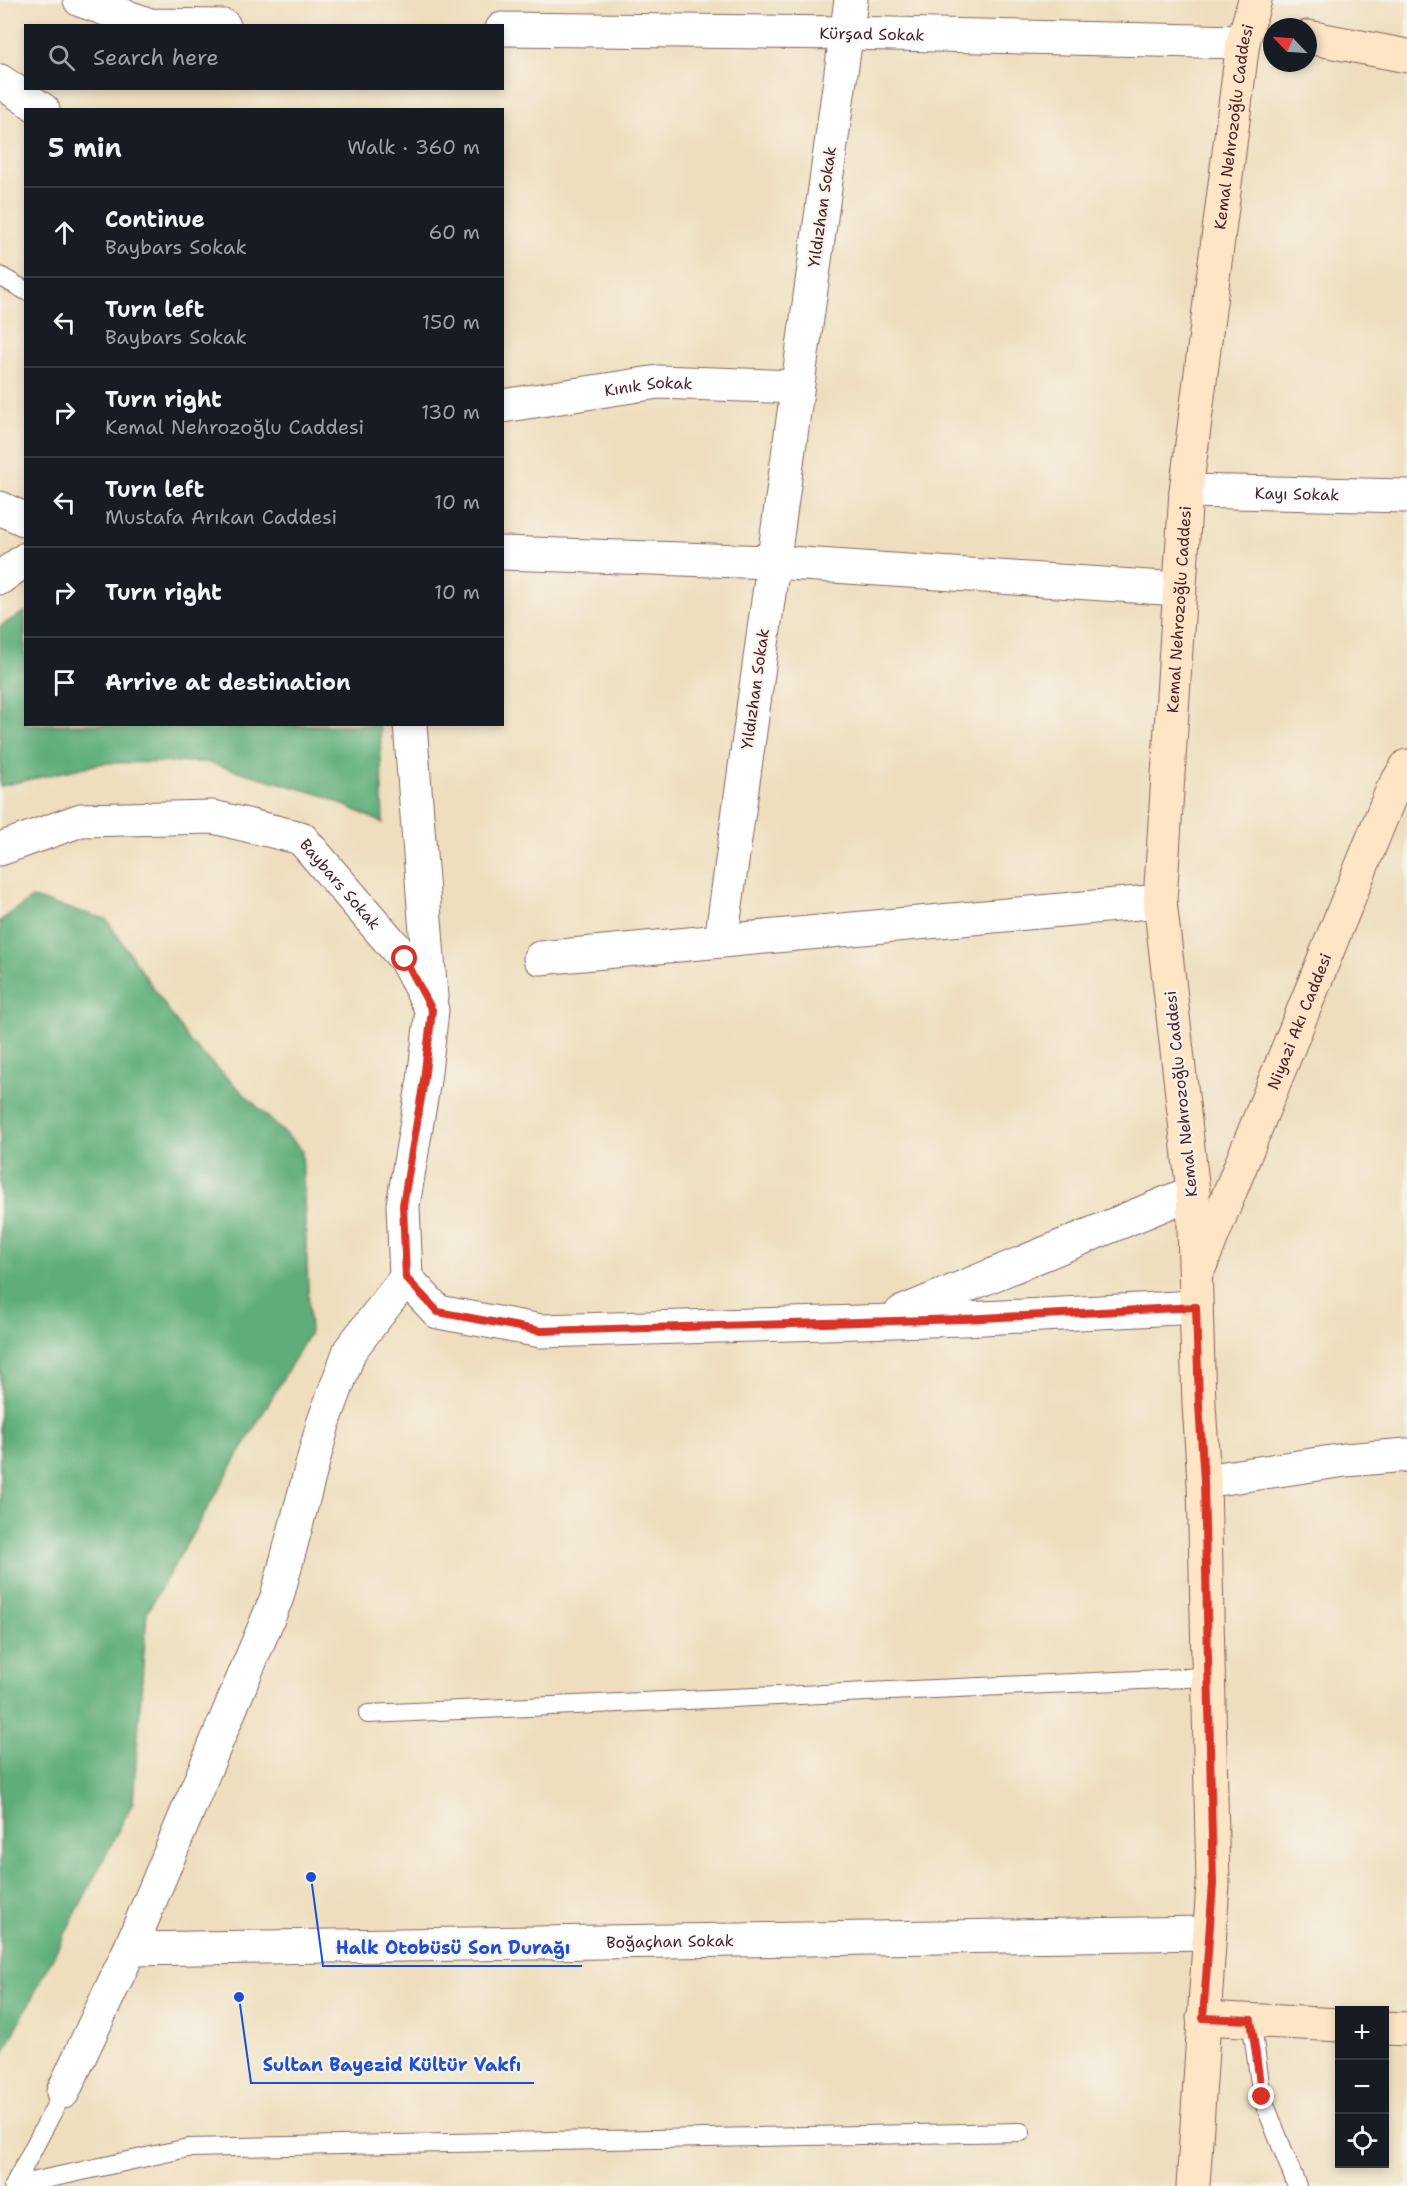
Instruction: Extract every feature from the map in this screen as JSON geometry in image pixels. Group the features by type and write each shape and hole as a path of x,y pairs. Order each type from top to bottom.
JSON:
{"street":[{"path":"80,0 147,24"},
{"name":"Yıldızhan Sokak","path":"721,941 851,0"},
{"name":"Kemal Nehrozoğlu Caddesi","path":"1193,2186 1213,1884 1204,1481 1199,1405 1193,1192 1160,901 1186,491 1257,40 1254,2"},
{"name":"Kürşad Sokak","path":"504,29 1257,40"},
{"path":"1317,39 1407,56"},
{"path":"0,81 40,108"},
{"name":"Kınık Sokak","path":"504,406 658,382 796,387"},
{"name":"Kayı Sokak","path":"1186,491 1407,496"},
{"path":"0,508 24,519"},
{"path":"504,553 772,562 1179,589"},
{"path":"0,578 24,560"},
{"path":"63,2092 130,1949 277,1597 323,1424 350,1350 406,1278 403,1205 424,1080 432,1010 410,726"},
{"name":"Niyazi Akı Caddesi","path":"1196,1293 1392,791 1407,766"},
{"name":"Baybars Sokak","path":"0,849 81,820 213,817 302,838 405,959 432,1010"},
{"path":"540,958 1160,901"},
{"path":"880,1322 1193,1192"},
{"path":"406,1278 438,1312 541,1331 880,1322 1196,1293"},
{"path":"1204,1481 1345,1460 1407,1455"},
{"name":"Boğaçhan Sokak","path":"130,1949 1209,1932"},
{"path":"1203,2018 1335,2025"},
{"path":"1389,2028 1407,2029"}],"lane":[{"path":"0,276 24,290"},
{"path":"368,1714 1208,1677"},
{"path":"1251,2020 1262,2097 1297,2186"},
{"path":"14,2185 63,2092"},
{"path":"14,2185 188,2148 1021,2132"}],"green space":[{"path":"24,613 24,726 380,726 383,823 322,795 206,762 104,763 0,786 0,626"},
{"path":"32,898 106,919 190,1042 302,1150 310,1332 147,1612 133,1802 0,2060 0,921"}],"place":[{"name":"Halk Otobüsü Son Durağı","path":"311,1877"},
{"name":"Sultan Bayezid Kültür Vakfı","path":"239,1997"}],"route":[{"path":"405,959 432,1010 424,1080 403,1205 406,1278 438,1312 541,1331 964,1319 1196,1307 1204,1481 1213,1884 1203,2018 1251,2020 1262,2097"}]}
